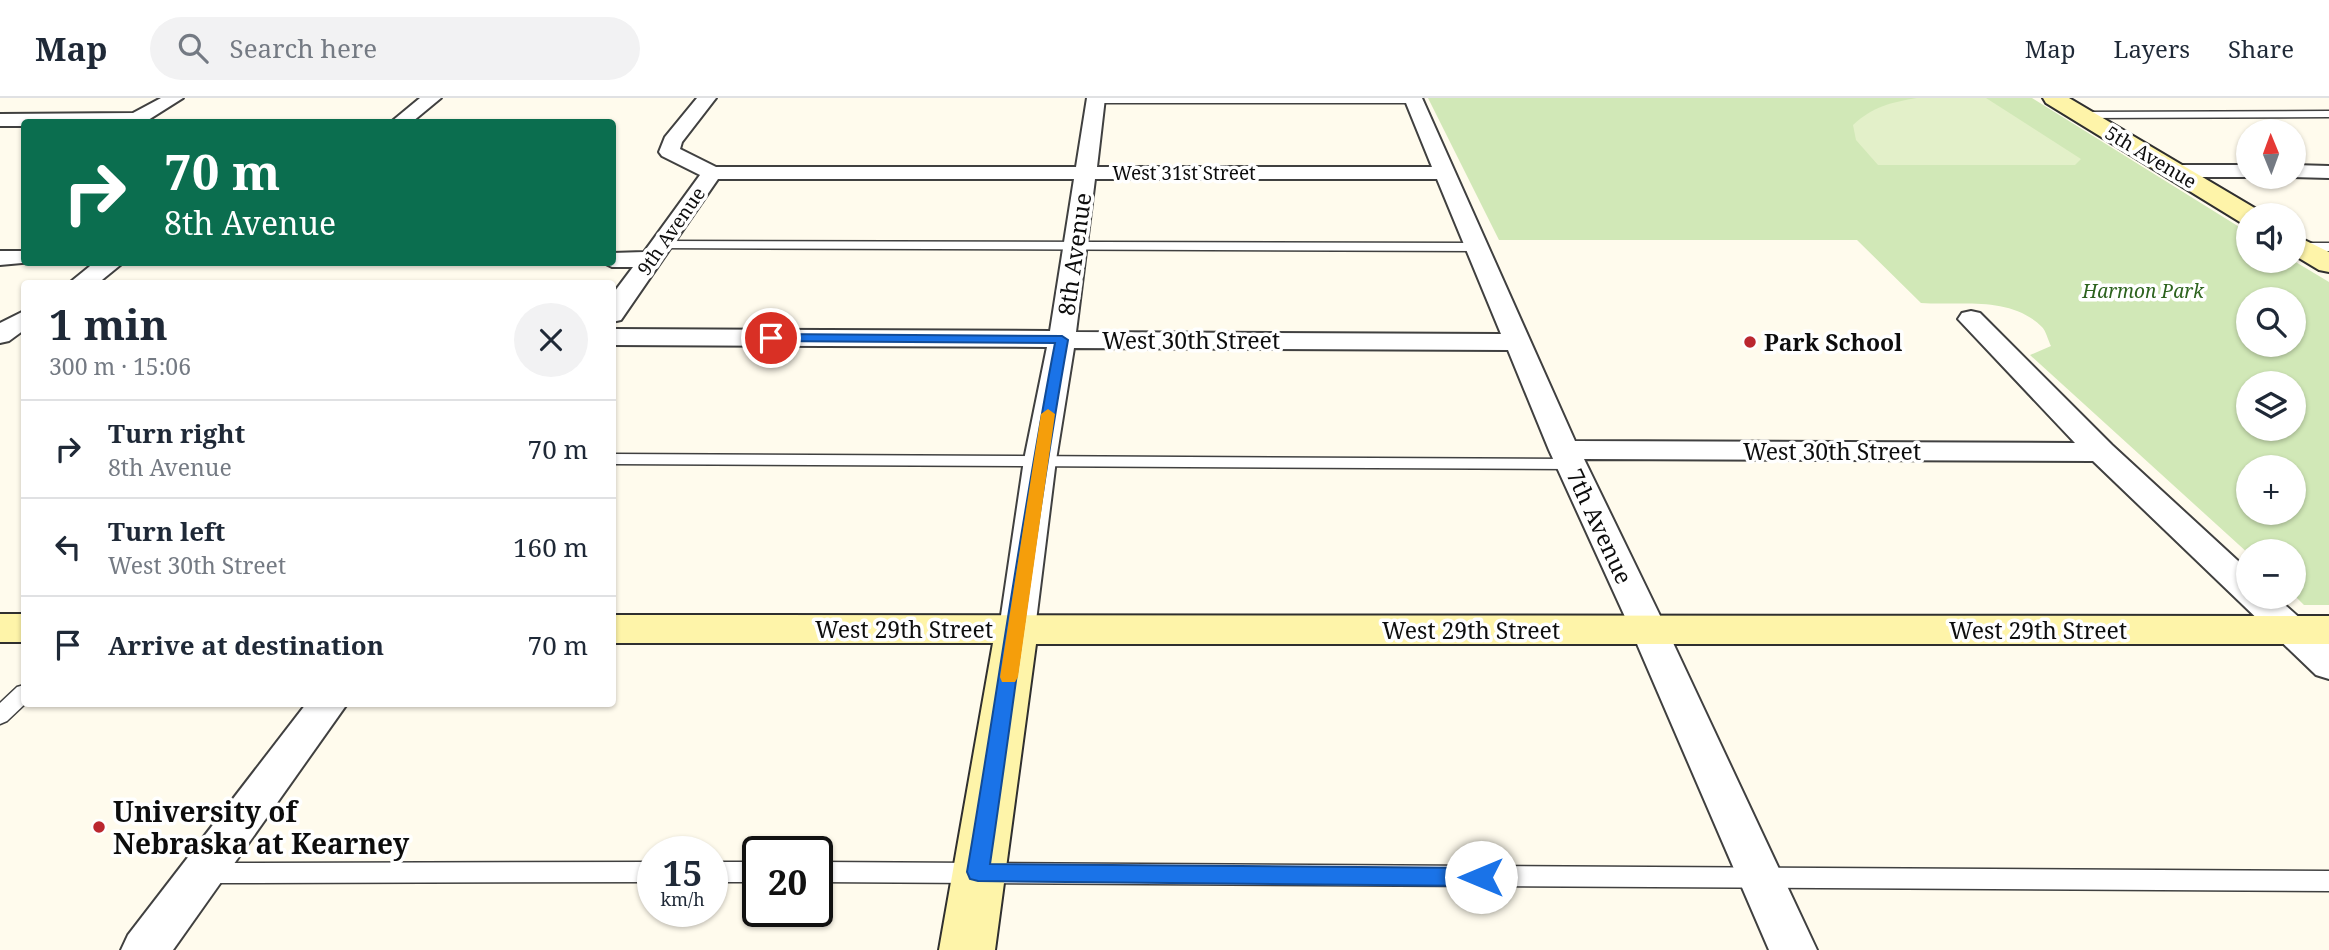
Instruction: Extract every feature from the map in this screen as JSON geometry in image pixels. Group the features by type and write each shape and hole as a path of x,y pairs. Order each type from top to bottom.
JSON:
{"street":[{"path":"138,119 174,98"},
{"path":"404,119 432,98"},
{"name":"9th Avenue","path":"616,308 712,173 669,152 672,141 707,98"},
{"name":"5th Avenue","path":"2054,98 2236,208"},
{"name":"8th Avenue","path":"967,950 1017,629 1040,460 1062,340 1096,99"},
{"name":"7th Avenue","path":"1413,99 1567,457 1649,630 1793,950"},
{"path":"0,120 21,120"},
{"path":"2175,171 2236,171"},
{"path":"2306,172 2329,172"},
{"name":"West 31st Street","path":"712,173 1445,173"},
{"path":"2306,250 2329,264"},
{"path":"616,259 657,252"},
{"path":"0,257 21,258"},
{"path":"86,280 106,266"},
{"path":"1970,319 2101,452 2236,579"},
{"path":"0,335 21,321"},
{"name":"West 30th Street","path":"616,337 1517,342"},
{"name":"West 30th Street","path":"1567,457 2101,452"},
{"path":"2275,609 2310,630 2329,666"},
{"path":"0,628 21,628"},
{"name":"West 29th Street","path":"616,629 2310,630"},
{"path":"145,950 325,707"}],"lane":[{"path":"1096,99 1413,99"},
{"path":"2081,115 2329,114"},
{"path":"657,252 1075,246 1477,247"},
{"path":"2306,246 2329,247"},
{"path":"616,458 1040,460 1567,457"},
{"path":"833,872 2329,881"},
{"path":"202,873 637,873"}],"green space":[{"name":"Harmon Park","path":"1428,98 2032,98 2236,225 2236,273 2306,273 2306,268 2329,282 2329,605 2306,605 2306,539 2236,539 2236,542 2030,355 2051,346 2043,329 2029,317 2000,306 1921,303 1857,240 1499,240"},
{"path":"1917,98 1986,98 2081,159 2075,165 1878,165 1856,140 1853,125 1883,106"}],"slow traffic":[{"path":"1009,677 1048,414"}],"place":[{"name":"Park School","path":"1750,342"},
{"name":"University of Nebraska at Kearney","path":"99,827"}],"route":[{"path":"771,338 1062,340 1040,460 1017,629 978,872 1481,877"}]}
